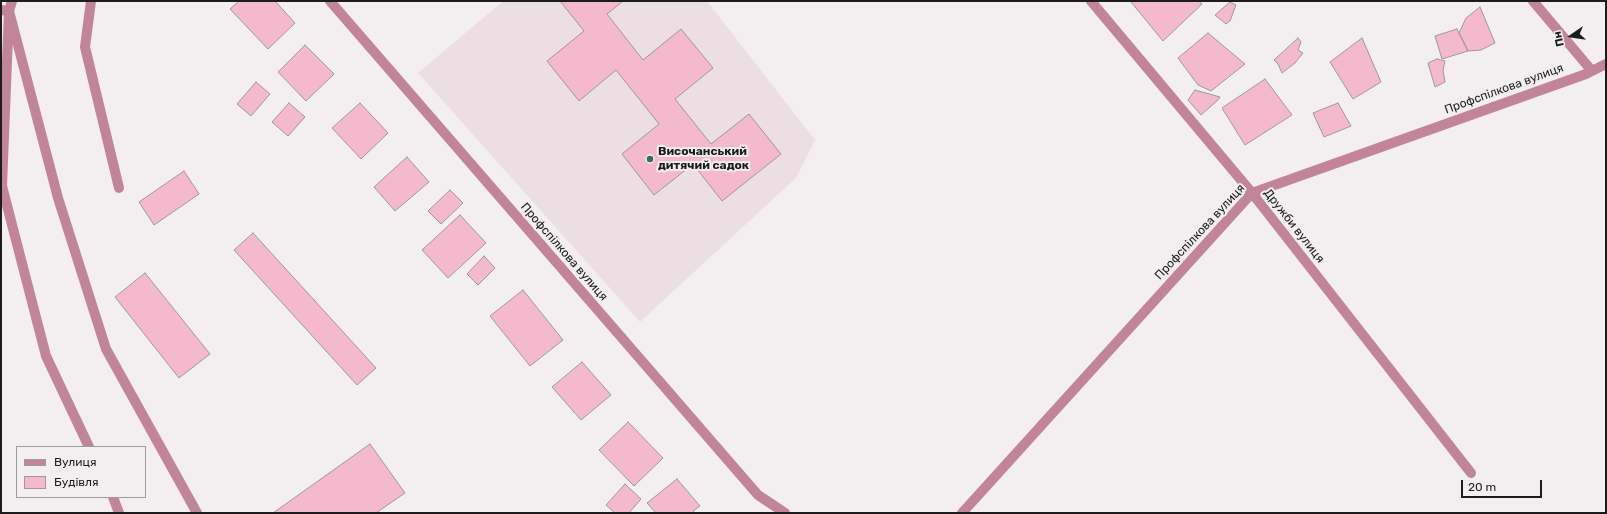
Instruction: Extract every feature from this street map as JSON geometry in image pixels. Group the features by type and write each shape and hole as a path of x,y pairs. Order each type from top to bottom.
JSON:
{"street":[{"path":"12,1 5,11 2,188 46,356 89,446"},
{"path":"91,1 85,47 119,188"},
{"name":"Профспілкова вулиця","path":"330,1 758,495 785,513"},
{"name":"Дружби вулиця","path":"1091,1 1252,193 1471,473"},
{"path":"1533,1 1592,71"},
{"path":"5,11 58,198 106,350 197,513"},
{"name":"Профспілкова вулиця","path":"962,513 1252,193 1592,71 1606,64"},
{"path":"113,498 119,513"}],"shaded area":[{"name":"Височанський дитячий садок","path":"503,1 707,1 815,140 796,178 640,322 418,73"}],"building":[{"path":"239,1 275,1 295,23 268,49 230,9"},
{"path":"560,1 623,1 607,14 643,60 681,29 713,68 675,99 711,144 749,114 781,154 722,201 693,164 654,195 622,154 659,124 616,70 579,101 547,61 584,31"},
{"path":"1199,1 1202,4 1163,41 1131,2"},
{"path":"1230,2 1236,5 1230,21 1226,24 1215,15"},
{"path":"1480,7 1495,43 1481,50 1468,51 1459,33 1466,18"},
{"path":"1457,29 1468,51 1442,59 1435,36"},
{"path":"1208,33 1245,64 1211,91 1198,85 1178,58"},
{"path":"1298,38 1301,42 1298,50 1303,53 1295,63 1282,73 1278,64 1274,60"},
{"path":"1362,38 1381,82 1353,99 1330,62"},
{"path":"305,45 334,74 306,101 278,72"},
{"path":"1437,59 1445,61 1443,70 1445,82 1435,87 1428,63"},
{"path":"1265,79 1292,115 1245,145 1222,108"},
{"path":"256,82 270,94 251,116 237,104"},
{"path":"1195,90 1220,97 1201,115 1188,100"},
{"path":"289,103 305,117 288,136 272,122"},
{"path":"360,103 388,133 361,159 332,128"},
{"path":"1338,103 1351,126 1324,137 1313,113"},
{"path":"407,157 429,182 395,211 374,187"},
{"path":"184,171 199,194 154,225 139,202"},
{"path":"450,190 463,203 441,224 428,211"},
{"path":"460,215 486,243 448,278 422,250"},
{"path":"253,233 376,368 357,385 234,250"},
{"path":"484,256 495,268 478,285 467,274"},
{"path":"145,273 210,354 179,378 115,297"},
{"path":"523,290 563,340 530,366 490,316"},
{"path":"582,362 611,395 581,420 552,387"},
{"path":"628,422 663,458 634,486 599,450"},
{"path":"370,444 405,493 376,513 273,513"},
{"path":"677,479 700,506 693,511 695,513 656,513 647,503"},
{"path":"625,484 641,499 629,513 615,513 606,505"}],"place":[{"name":"Височанський дитячий садок","path":"650,159"}]}
